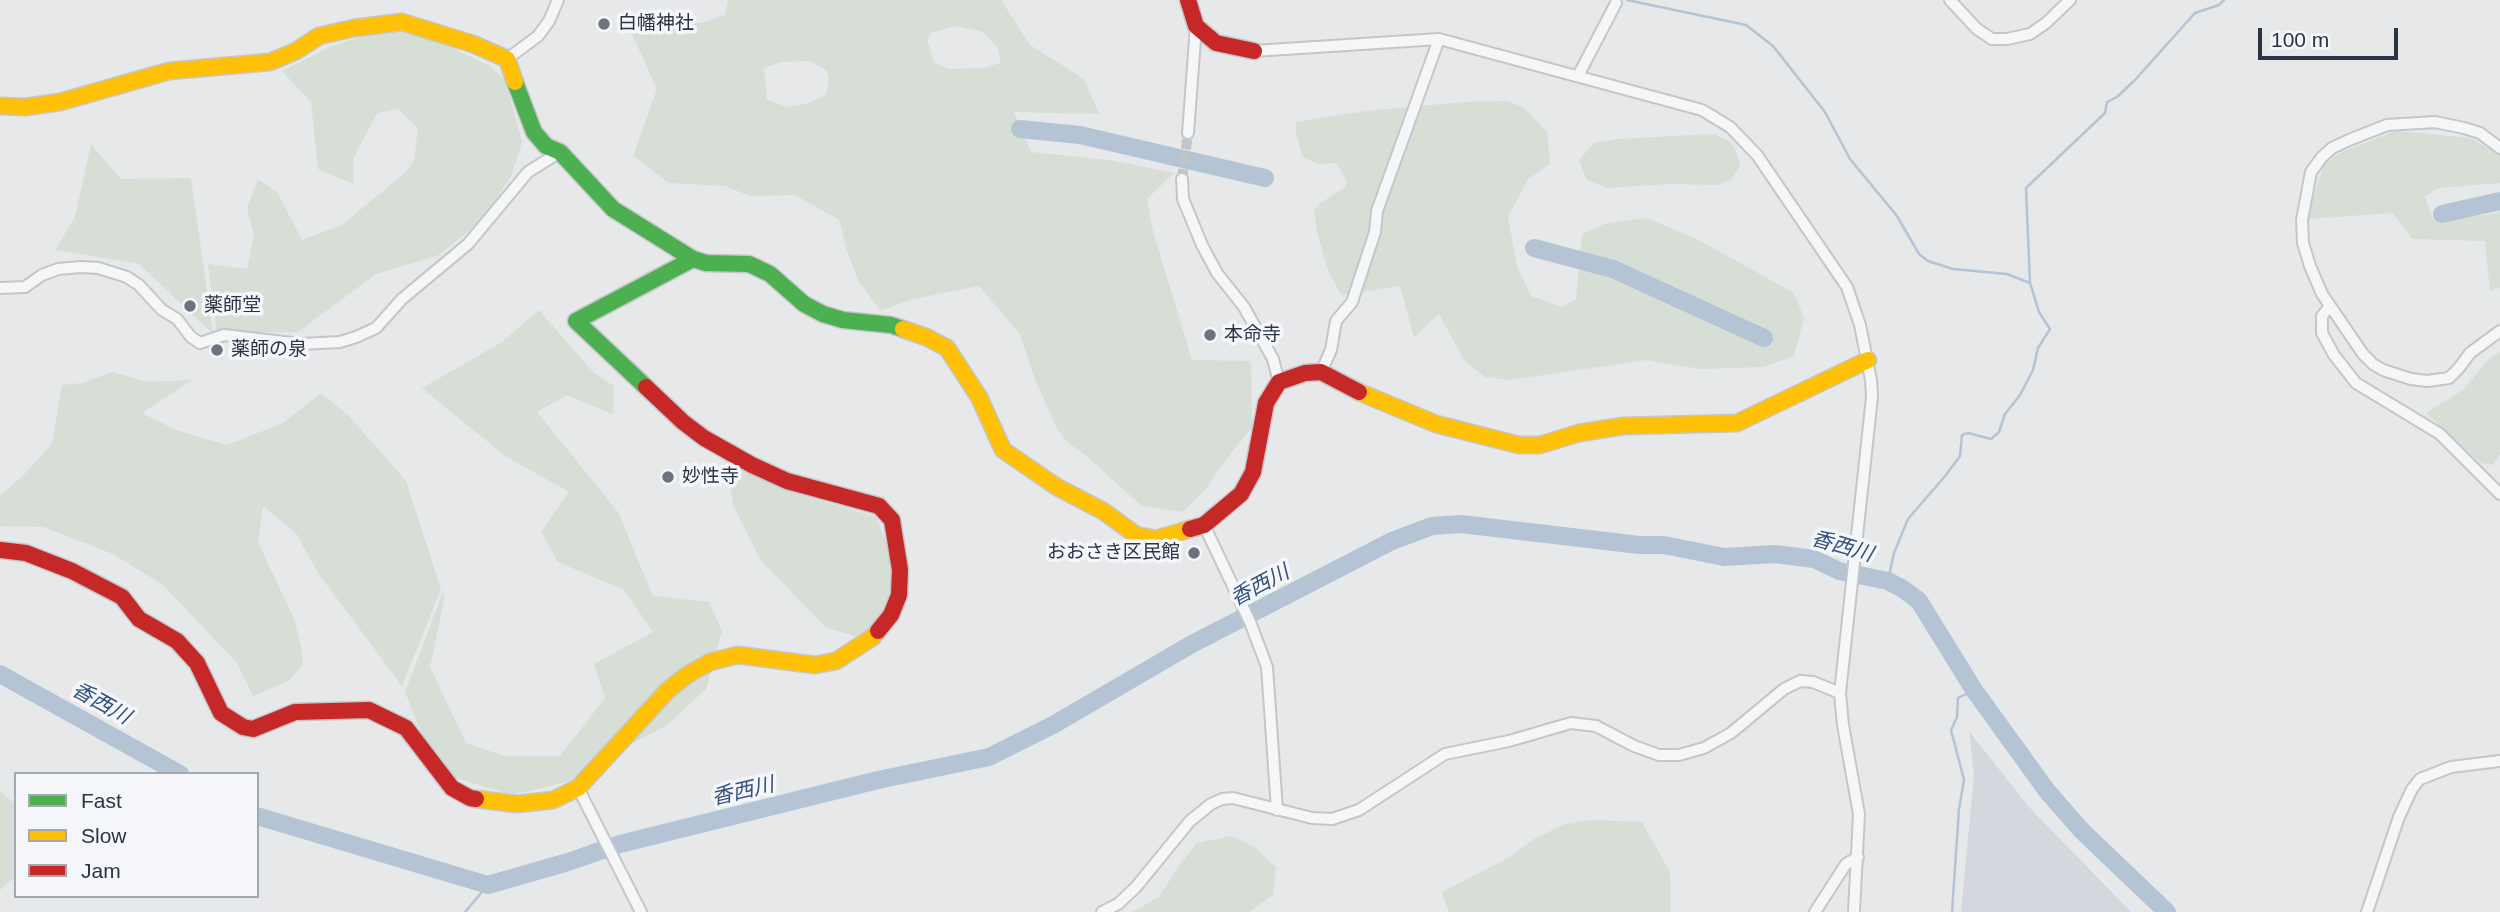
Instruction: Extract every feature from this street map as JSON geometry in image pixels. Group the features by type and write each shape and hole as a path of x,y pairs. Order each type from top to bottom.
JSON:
{"street":[{"path":"507,59 538,36 549,21 558,0"},
{"path":"1188,0 1196,26 1188,133"},
{"path":"1950,0 1977,29 1992,39 2030,34 2070,0"},
{"path":"1578,75 1616,3"},
{"path":"0,106 26,107 60,103 169,71 270,62 296,51 319,36 354,28 402,22 473,44 507,59 534,132 546,146 561,152 613,209 693,259 706,263 749,264 770,274 804,304 823,314 843,320 891,325 926,337 947,348 979,397 1003,450 1057,487 1103,511 1136,535 1156,540 1204,525 1241,494 1253,472 1266,403 1279,382 1305,373 1321,372 1358,392 1436,424 1519,445 1540,445 1579,433 1623,426 1737,423 1868,360"},
{"path":"1196,26 1216,43 1254,51 1439,39 1702,110 1730,127 1757,155 1847,287 1868,360 1872,397 1840,693 1859,814 1854,912"},
{"path":"1321,372 1331,350 1336,321 1352,302 1375,232 1377,211 1439,39"},
{"path":"2500,148 2480,132 2435,122 2387,125 2349,140 2332,148 2311,172 2306,188 2302,229 2309,267 2330,306 2372,364 2411,379 2427,381 2449,378 2470,353 2500,331"},
{"path":"0,288 25,287 42,275 58,269 97,268 133,281 200,343 224,335 301,344 340,342 376,328 402,299 468,244 528,172 561,152"},
{"path":"1181,180 1183,199 1202,245 1217,273 1244,307 1273,359 1279,382"},
{"path":"0,550 26,553 72,571 122,597 139,619 177,641 197,663 221,713 243,727 253,729 295,712 369,710 406,728 452,788 470,798 517,804 553,800 578,788 668,690 687,675 710,662 738,655 815,665 836,661 873,637 891,615 899,595 900,570 892,520 879,506 787,481 704,438 683,422 576,321 693,259"},
{"path":"2330,306 2322,316 2322,333 2334,355 2356,383 2440,433 2500,494"},
{"path":"1204,525 1251,622 1267,667 1277,810"},
{"path":"1102,912 1118,904 1136,887 1190,821 1210,804 1222,799 1233,798 1312,818 1332,819 1359,810 1444,754 1509,741 1572,723 1596,726 1634,746 1659,755 1679,755 1704,748 1731,733 1784,689 1800,681 1814,682 1840,693"},
{"path":"2367,912 2399,817 2412,789 2420,779 2451,767 2500,761"},
{"path":"578,788 641,912"},
{"path":"1815,912 1846,864 1858,857"}],"shaded area":[{"path":"728,0 1001,0 1030,45 1084,79 1099,114 1014,112 1031,152 1110,160 1174,173 1147,199 1153,231 1192,360 1251,361 1252,428 1205,490 1183,512 1142,506 1066,441 1056,427 1035,379 1020,334 979,286 912,299 881,311 859,282 839,220 795,195 750,196 725,186 669,183 633,156 657,89 627,23 701,23 725,15","holes":["957,26 983,32 998,48 1001,63 982,68 948,69 934,62 927,40 932,32","810,61 827,71 829,81 826,95 806,104 788,107 767,100 764,68 781,62"]},
{"path":"403,31 431,38 488,65 505,79 522,142 511,176 483,219 439,255 376,274 298,332 217,333 208,264 247,269 254,236 247,208 258,179 277,192 302,240 342,225 407,171 414,160 418,128 398,109 377,113 353,159 354,184 318,169 311,102 282,71 332,46 366,35"},
{"path":"1508,101 1524,108 1547,132 1550,164 1528,179 1508,217 1517,266 1531,296 1562,307 1576,299 1582,234 1604,224 1646,218 1697,239 1794,293 1804,318 1794,356 1764,367 1700,369 1647,360 1510,380 1485,377 1464,360 1439,314 1414,337 1400,286 1341,295 1328,270 1314,210 1345,187 1347,181 1336,163 1317,164 1303,157 1296,133 1296,122 1366,111 1463,102"},
{"path":"2396,131 2470,138 2500,155 2500,183 2438,188 2425,197 2433,219 2500,212 2500,288 2490,291 2485,241 2412,239 2393,213 2307,219 2324,164 2343,151"},
{"path":"1714,134 1730,142 1737,153 1740,166 1732,179 1717,185 1670,184 1606,188 1586,179 1579,160 1594,143 1616,139"},
{"path":"91,144 121,179 191,178 213,334 139,264 55,250 75,217"},
{"path":"539,310 594,373 614,386 613,414 567,395 537,412 618,512 653,596 709,602 722,631 706,689 666,726 615,752 584,778 511,795 450,776 422,735 405,692 444,590 430,667 466,743 504,756 560,756 605,698 594,664 653,632 624,590 558,562 541,532 569,492 505,456 422,388 502,342"},
{"path":"2500,352 2500,454 2493,465 2481,463 2426,413 2463,390 2489,359"},
{"path":"112,372 148,382 192,380 142,413 176,430 227,445 283,423 321,393 349,416 406,481 441,589 402,686 318,573 296,533 263,506 258,542 294,619 303,664 290,680 253,696 237,663 163,585 113,554 44,527 0,526 0,495 22,477 52,444 62,385 82,383"},
{"path":"725,459 788,491 876,517 895,563 891,613 865,639 827,628 761,561 734,507"},
{"path":"1969,731 2028,806 2131,912 1961,912 1974,775"},
{"path":"0,791 14,803 14,878 0,890"},
{"path":"1592,820 1642,822 1670,872 1671,912 1449,912 1442,892 1510,857 1534,839 1565,824"},
{"path":"1232,836 1254,847 1276,867 1273,895 1249,912 1132,912 1159,897 1197,843"}],"waterway":[{"path":"1627,0 1746,25 1773,46 1825,112 1850,159 1897,216 1919,254 1928,261 1953,269 2007,274 2030,283"},
{"path":"1888,581 1894,553 1908,519 1960,456 1962,435 1968,433 1991,439 1999,432 2005,414 2020,395 2033,370 2038,348 2050,329 2039,312 2030,283 2026,188 2105,113 2107,102 2117,97 2135,80 2195,13 2219,5 2224,0"},
{"path":"1020,129 1080,135 1265,178"},
{"path":"2442,214 2500,201"},
{"path":"1534,248 1613,269 1764,338"},
{"name":"香西川","path":"259,817 488,885 620,844 878,780 989,757 1053,725 1192,644 1392,541 1432,526 1461,524 1639,545 1664,545 1724,557 1775,554 1814,559 1839,571 1888,581 1903,589 1919,601 1974,690 2047,791 2082,831 2167,912"},
{"name":"香西川","path":"0,674 176,772"},
{"path":"1952,912 1959,809 1964,780 1951,730 1957,717 1958,698 1974,690"},
{"path":"465,912 488,885"}],"tunnel":[{"path":"1182,179 1188,133"}],"traffic: fast":[{"path":"515,82 534,132 546,146 560,152 613,209 693,259 706,263 749,264 770,274 804,304 823,314 843,320 891,325 903,329"},
{"path":"646,387 576,321 693,259"}],"traffic: slow":[{"path":"0,106 26,107 60,102 169,71 270,62 296,51 319,36 402,22 473,44 507,59 515,82"},
{"path":"903,329 947,348 979,397 1003,450 1057,487 1103,511 1136,535 1156,539 1190,529"},
{"path":"1359,392 1436,424 1519,445 1540,445 1579,433 1623,426 1737,423 1868,360"},
{"path":"476,799 517,804 553,800 578,788 668,690 710,662 738,655 815,665 836,661 878,631"}],"traffic: jam":[{"path":"1188,0 1196,26 1216,43 1254,51"},
{"path":"1190,529 1204,525 1241,494 1253,472 1266,403 1279,382 1305,373 1321,372 1359,392"},
{"path":"646,387 704,438 752,465 787,481 879,506 892,520 900,570 899,595 891,615 878,631"},
{"path":"0,550 26,553 72,571 122,597 139,619 177,641 197,663 221,713 243,727 253,729 295,712 369,710 406,728 452,788 476,799"}],"place":[{"name":"白幡神社","path":"604,24"},
{"name":"薬師堂","path":"190,306"},
{"name":"本命寺","path":"1210,335"},
{"name":"薬師の泉","path":"217,350"},
{"name":"妙性寺","path":"668,477"},
{"name":"おおさき区民館","path":"1194,553"}]}
